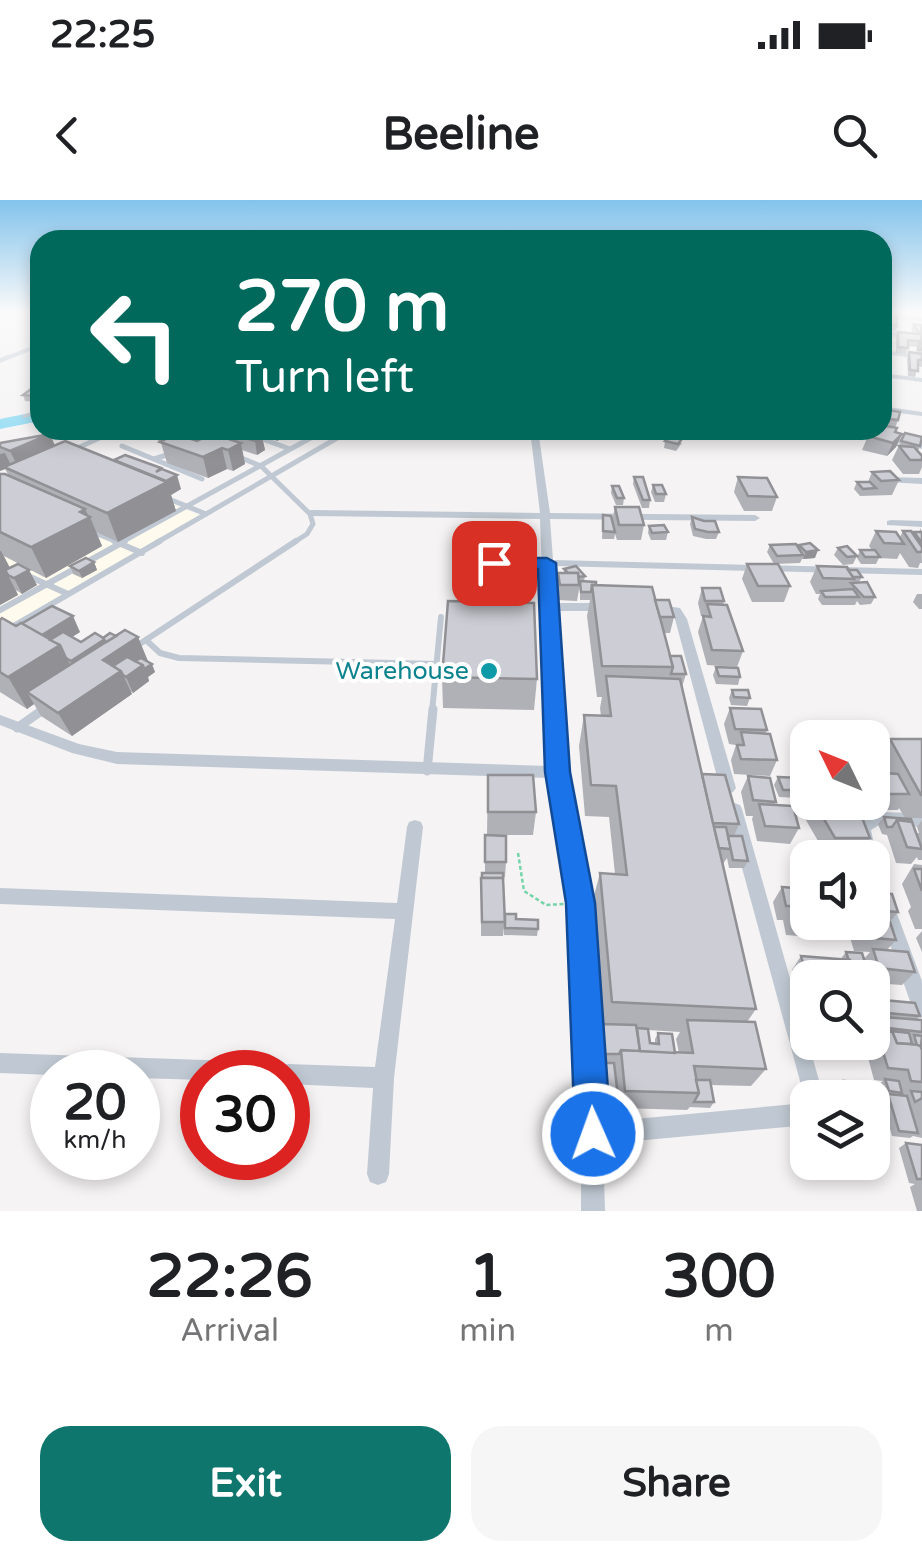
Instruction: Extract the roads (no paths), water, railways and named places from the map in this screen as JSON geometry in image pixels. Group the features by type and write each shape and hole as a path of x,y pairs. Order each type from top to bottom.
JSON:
{"street":[{"path":"892,376 922,380"},
{"path":"892,410 922,414"},
{"path":"26,416 30,414"},
{"path":"61,455 96,440"},
{"path":"535,440 545,514 557,772 580,903 593,1134 593,1211"},
{"path":"892,440 922,446"},
{"path":"888,480 922,481"},
{"path":"311,513 755,518"},
{"path":"890,523 922,524"},
{"path":"547,563 922,572"},
{"path":"549,607 624,608"},
{"path":"643,608 676,611 681,618 809,1080"},
{"path":"0,720 15,729 117,758 427,771 557,772"},
{"path":"0,739 15,729"},
{"path":"865,840 862,827 876,818 922,820"},
{"path":"378,1174 384,1078 415,826"},
{"path":"0,896 405,911"},
{"path":"890,911 916,973 922,1007"},
{"path":"0,1063 180,1069"},
{"path":"310,1075 384,1078"},
{"path":"593,1134 790,1116"}],"lane":[{"path":"265,440 290,449"},
{"path":"0,610 307,440"},
{"path":"0,634 334,440"},
{"path":"122,446 202,479"},
{"path":"154,460 180,450"},
{"path":"130,651 307,534 313,524 311,513 267,478 261,466 227,452"},
{"path":"61,455 74,460"},
{"path":"156,494 206,514"},
{"path":"86,530 143,553"},
{"path":"494,563 547,563"},
{"path":"15,570 69,594"},
{"path":"427,771 441,617"},
{"path":"146,640 160,653 192,660 436,664"},
{"path":"15,729 48,707"}],"waterway":[{"path":"0,424 30,418"}],"place":[{"name":"Warehouse","path":"489,671"}]}
